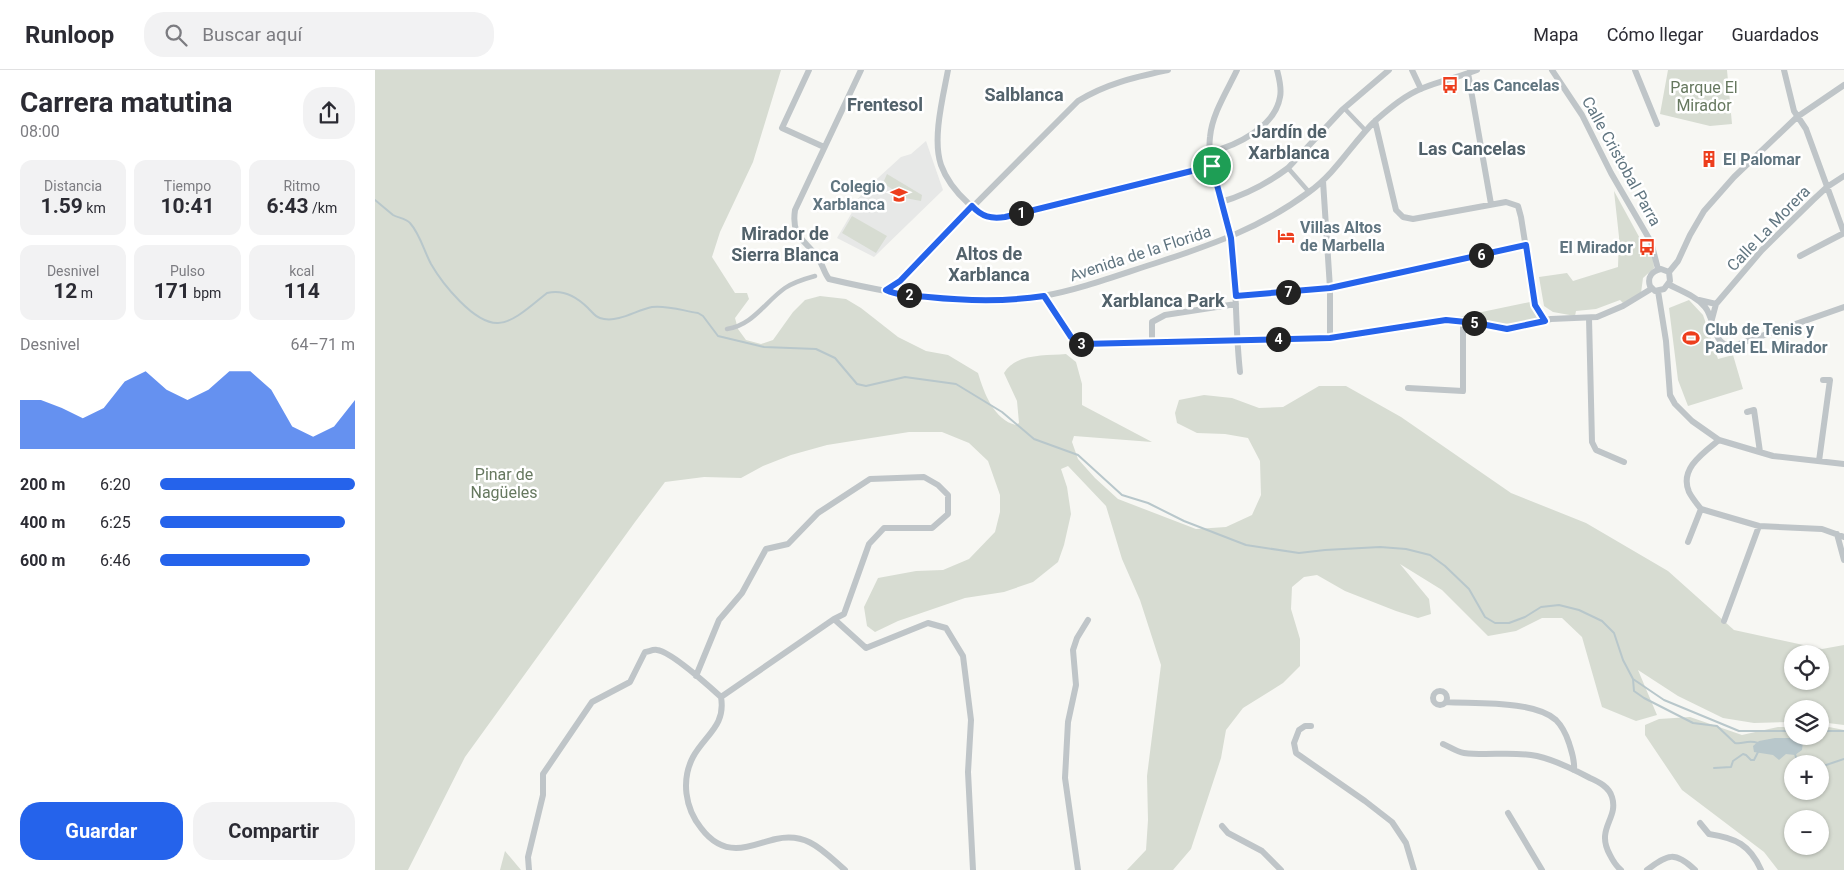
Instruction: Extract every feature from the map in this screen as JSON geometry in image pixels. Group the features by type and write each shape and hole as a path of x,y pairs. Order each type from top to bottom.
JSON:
{"street":[{"path":"809,70 782,128 825,147"},
{"name":"Avenida de la Florida","path":"861,70 795,210 795,228 803,243 823,265 829,280 904,295 975,301 1044,296 1090,284 1231,238 1268,219 1323,181 1342,162 1366,131 1401,101 1421,89 1477,70"},
{"path":"948,70 938,145 941,165 960,195 984,216 990,218 1005,217 1212,166"},
{"path":"886,290 896,284 1078,101 1115,82 1168,70"},
{"path":"1237,70 1214,120 1210,138 1210,152 1231,238 1240,372"},
{"path":"1210,152 1229,147 1251,134 1272,115 1280,97 1277,70"},
{"path":"1221,202 1237,197 1288,168 1344,108 1389,70"},
{"path":"1412,70 1421,89"},
{"name":"Calle Cristobal Parra","path":"1553,70 1578,108 1611,173 1651,242 1658,269"},
{"path":"1635,70 1657,124"},
{"path":"1784,70 1793,111 1807,129 1844,233 1800,256"},
{"path":"1468,73 1491,204"},
{"path":"1044,296 1071,337 1082,344 1330,338 1446,320 1507,329 1545,321 1597,317 1655,290 1664,289 1670,279 1669,272 1678,261 1704,211 1734,177 1797,118 1844,85"},
{"path":"1344,108 1366,131"},
{"path":"1375,122 1396,210 1403,217 1413,220 1506,202 1518,206 1535,305 1545,321"},
{"path":"1288,168 1309,192"},
{"name":"Calle La Morera","path":"1712,320 1716,304 1762,250 1827,187 1844,176"},
{"path":"1323,181 1330,288 1330,338"},
{"path":"1236,296 1330,288 1526,245"},
{"path":"1669,272 1665,269 1658,269 1650,277 1649,283 1655,290 1666,341 1670,395 1675,404 1692,421 1719,440 1773,456 1844,464"},
{"path":"727,329 746,323 785,288 803,279 815,276"},
{"path":"896,284 904,295"},
{"path":"1668,284 1698,300 1705,306 1718,338 1723,344 1731,346 1844,307"},
{"path":"1698,300 1716,304"},
{"path":"1152,342 1152,322 1157,319 1236,304"},
{"path":"1589,318 1592,442 1596,450 1624,462"},
{"path":"1408,388 1463,390 1463,322"},
{"path":"1819,461 1829,380 1823,380"},
{"path":"1747,412 1754,410 1760,452"},
{"path":"1719,440 1698,457 1690,468 1686,479 1689,492 1701,509 1759,526 1822,529 1841,536 1844,560"},
{"path":"696,676 719,620 742,593 767,548 788,544 818,513 870,479 924,477 938,485 948,495 948,514 932,528 884,528 869,544 844,614 721,697"},
{"path":"1687,542 1701,509"},
{"path":"1724,621 1759,526"},
{"path":"834,619 866,648 928,623 946,628 963,656 971,720 968,772 973,870"},
{"path":"1078,870 1065,778 1068,722 1075,685 1073,650 1077,638 1088,620"},
{"path":"529,870 528,857 543,795 543,774 593,702 630,682 645,652 657,650 667,654 721,697 723,708 720,719 694,756 689,768 686,797 699,827 710,839 720,845 734,848 755,846 776,839 799,838 816,845 845,870"},
{"path":"1446,702 1500,704 1523,707 1550,716 1556,720 1565,732 1575,761 1574,770"},
{"path":"1311,726 1305,726 1299,730 1294,744 1296,753 1392,822 1406,843 1414,870"},
{"path":"1443,744 1463,753 1537,756 1574,770 1601,784 1609,791 1613,806 1604,837 1605,847 1618,869"},
{"path":"1508,813 1542,870"},
{"path":"1700,823 1709,834 1722,836 1744,845 1750,851 1761,870"},
{"path":"1222,826 1229,833 1262,850 1281,870"},
{"path":"1647,870 1665,858 1675,857 1683,859 1695,870"}],"shaded area":[{"name":"Colegio Xarblanca","path":"926,141 943,190 874,257 837,238 854,209 857,200 867,188 901,157 911,154"},
{"path":"1784,738 1784,745 1803,745 1802,750 1795,755 1786,754 1779,760 1773,755 1754,752 1753,746 1759,741"}],"green space":[{"name":"Pinar de Nagüeles","path":"375,70 781,70 753,162 720,232 712,257 735,293 747,293 749,299 735,318 738,329 746,340 761,344 773,340 793,312 805,300 820,296 846,299 861,308 898,337 926,351 948,355 978,373 983,389 996,412 1008,422 1016,425 1019,423 1017,401 1004,373 1009,367 1023,359 1066,354 1076,362 1082,384 1082,405 1152,442 1074,436 1072,442 1078,459 1118,499 1196,529 1226,527 1252,515 1261,495 1260,461 1248,438 1225,434 1197,433 1177,423 1175,413 1179,400 1204,395 1232,398 1259,408 1283,407 1319,386 1346,386 1401,417 1511,493 1586,523 1668,571 1734,630 1803,645 1784,645 1784,690 1829,690 1829,648 1844,645 1844,725 1829,723 1829,700 1784,700 1784,722 1754,723 1723,718 1678,696 1638,670 1657,715 1636,721 1602,707 1582,637 1562,618 1542,618 1516,631 1488,636 1442,590 1400,564 1429,599 1431,614 1418,618 1345,591 1317,575 1304,577 1292,587 1291,609 1300,639 1300,666 1283,683 1243,708 1226,730 1221,758 1191,849 1173,870 1127,870 1146,850 1148,820 1147,776 1161,665 1140,600 1122,559 1106,506 1068,466 1061,469 1067,487 1071,514 1058,562 1033,582 1004,592 965,598 898,621 875,632 867,626 864,607 878,578 916,571 943,570 969,559 995,532 1000,512 1000,495 988,461 969,443 942,432 909,432 827,445 791,455 763,466 741,478 704,477 665,482 465,757 408,870 375,870"},
{"name":"Parque El Mirador","path":"1668,70 1727,70 1732,124 1710,126 1660,114"},
{"path":"887,174 922,195 921,201 905,198 883,183"},
{"path":"1614,191 1649,255 1653,253 1654,268 1643,278 1641,293 1623,303 1620,300 1596,309 1576,311 1575,316 1553,312 1544,306 1539,277 1567,273 1573,281 1618,267 1619,237"},
{"path":"852,216 887,236 876,253 842,233"},
{"name":"Club de Tenis y Padel EL Mirador","path":"1689,300 1703,315 1718,359 1733,355 1743,389 1688,406 1678,380 1669,308"},
{"path":"1530,302 1538,320 1506,325 1488,321 1453,318"},
{"path":"1690,717 1742,735 1784,727 1784,745 1829,745 1829,727 1844,730 1844,870 1778,870 1764,852 1682,790 1645,735 1645,725 1659,719"},
{"path":"505,851 521,870 500,870"}],"waterway":[{"path":"375,200 393,215 410,223 419,237 431,264 443,281 469,310 489,322 498,323 511,320 547,293 559,292 574,297 601,318 616,319 646,308 669,307 698,313 703,316 718,336 764,347 816,349 835,358 857,384 866,386 905,377 956,384 1002,412 1034,439 1078,455 1122,495 1148,503 1184,521 1246,545 1299,553 1380,547 1406,549 1430,555 1445,566 1469,589 1485,617 1495,623 1509,623 1525,617 1541,607 1559,605 1579,610 1602,621 1614,633 1623,660 1633,679 1664,700 1739,731 1784,731"},
{"path":"1633,679 1634,691 1644,698 1693,723 1717,726 1735,743 1758,743"},
{"path":"1829,731 1844,731"},
{"path":"1714,768 1731,767 1733,761 1743,754 1754,760 1758,752"},
{"path":"1829,764 1844,759"}],"place":[{"name":"Las Cancelas","path":"1450,85"},
{"name":"El Palomar","path":"1709,159"},
{"name":"Colegio Xarblanca","path":"899,195"},
{"name":"Villas Altos de Marbella","path":"1286,236"},
{"name":"El Mirador","path":"1647,247"},
{"name":"Club de Tenis y Padel EL Mirador","path":"1691,338"}],"district":[{"name":"Salblanca","path":"1024,95"},
{"name":"Frentesol","path":"885,105"},
{"name":"Jardín de Xarblanca","path":"1289,142"},
{"name":"Las Cancelas","path":"1472,149"},
{"name":"Mirador de Sierra Blanca","path":"785,244"},
{"name":"Altos de Xarblanca","path":"989,264"},
{"name":"Xarblanca Park","path":"1163,301"}],"route":[{"path":"1212,166 1231,238 1236,296 1330,288 1526,245 1535,305 1545,321 1507,329 1446,320 1360,335 1330,338 1082,344 1073,340 1044,296 975,301 904,295 886,290 900,281 972,206 984,216 990,218 1005,217 1212,166"}]}
